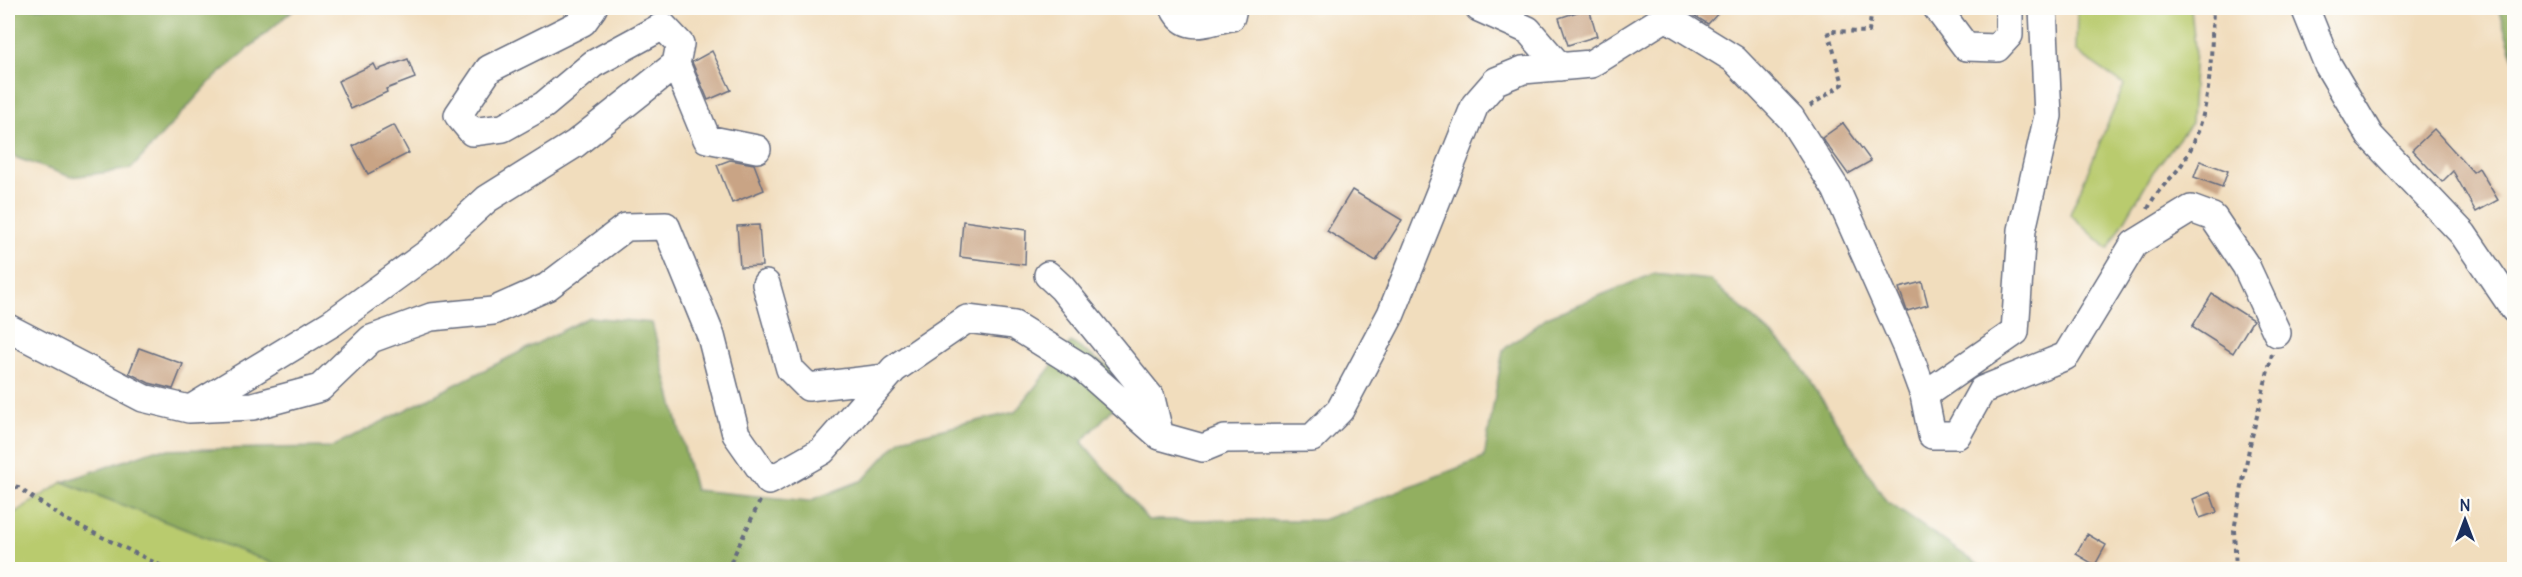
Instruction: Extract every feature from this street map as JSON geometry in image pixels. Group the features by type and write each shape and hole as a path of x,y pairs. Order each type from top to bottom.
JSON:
{"street":[{"path":"593,8 583,22 489,69 458,115 472,132 503,128 544,105 593,64 663,26 680,44 676,64 707,139 757,149"},
{"path":"1174,8 1180,20 1189,25 1231,17 1233,8"},
{"path":"1479,8 1528,30 1560,67"},
{"path":"1937,8 1966,47 1997,48 2009,35 2009,8"},
{"path":"1924,395 2015,332 2022,230 2049,116 2043,8"},
{"path":"2305,8 2328,65 2370,136 2463,234 2514,309"},
{"path":"8,328 143,398 189,409 253,405 320,388 371,339 431,317 493,310 548,287 626,227 666,226 711,336 736,434 769,481 822,451 894,369 967,319 1014,325 1083,368 1160,435 1203,448 1225,439 1312,438 1340,410 1391,314 1475,105 1496,81 1523,70 1591,64 1666,17 1734,58 1791,117 1836,189 1924,395 1932,435 1958,435 1982,390 2066,356 2134,244 2191,209 2213,217 2250,274 2277,333"},
{"path":"189,409 332,323 428,253 487,199 575,144 676,64"},
{"path":"1048,276 1062,288 1151,398 1160,435"},
{"path":"766,284 790,369 808,387 886,378"}],"path":[{"path":"1791,117 1843,84 1828,31 1869,32 1872,8"},
{"path":"2134,244 2153,196 2184,161 2205,110 2213,8"},
{"path":"2236,570 2234,530 2277,333"},
{"path":"727,570 769,481"},
{"path":"8,482 65,519 170,570"}],"green space":[{"path":"8,8 295,8 210,82 131,169 71,177 17,158 8,151"},
{"path":"2077,8 2191,8 2195,48 2191,123 2153,172 2108,249 2070,214 2124,85 2076,51"},
{"path":"2498,8 2514,8 2514,60"},
{"path":"1653,274 1710,280 1794,355 1886,501 1985,569 290,570 63,482 155,450 332,447 589,317 652,323 695,490 809,501 863,480 901,439 1015,412 1071,342 1135,385 1082,442 1148,520 1322,520 1484,458 1503,350 1547,317"},
{"path":"63,482 290,569 8,570 8,517"}],"building":[{"path":"1589,8 1597,36 1568,45 1559,18"},
{"path":"1682,8 1723,8 1708,24"},
{"path":"712,51 731,90 708,100 692,62"},
{"path":"408,59 415,78 386,89 387,92 351,109 338,81 374,64 377,70"},
{"path":"1843,123 1871,161 1848,174 1822,138"},
{"path":"394,125 409,153 368,174 353,146"},
{"path":"2434,129 2473,172 2479,168 2498,200 2476,212 2453,171 2442,182 2412,150"},
{"path":"730,160 754,164 764,190 732,203 717,165"},
{"path":"2200,161 2228,171 2222,187 2194,177"},
{"path":"1352,190 1402,220 1376,261 1327,231"},
{"path":"963,221 1026,230 1025,265 960,257"},
{"path":"759,225 762,266 740,267 737,226"},
{"path":"1922,282 1928,305 1907,311 1899,288"},
{"path":"2212,294 2253,320 2233,353 2192,327"},
{"path":"139,348 183,364 173,389 149,383 129,373"},
{"path":"2210,492 2217,512 2200,518 2193,499"},
{"path":"2087,534 2106,545 2095,565 2076,554"}]}
